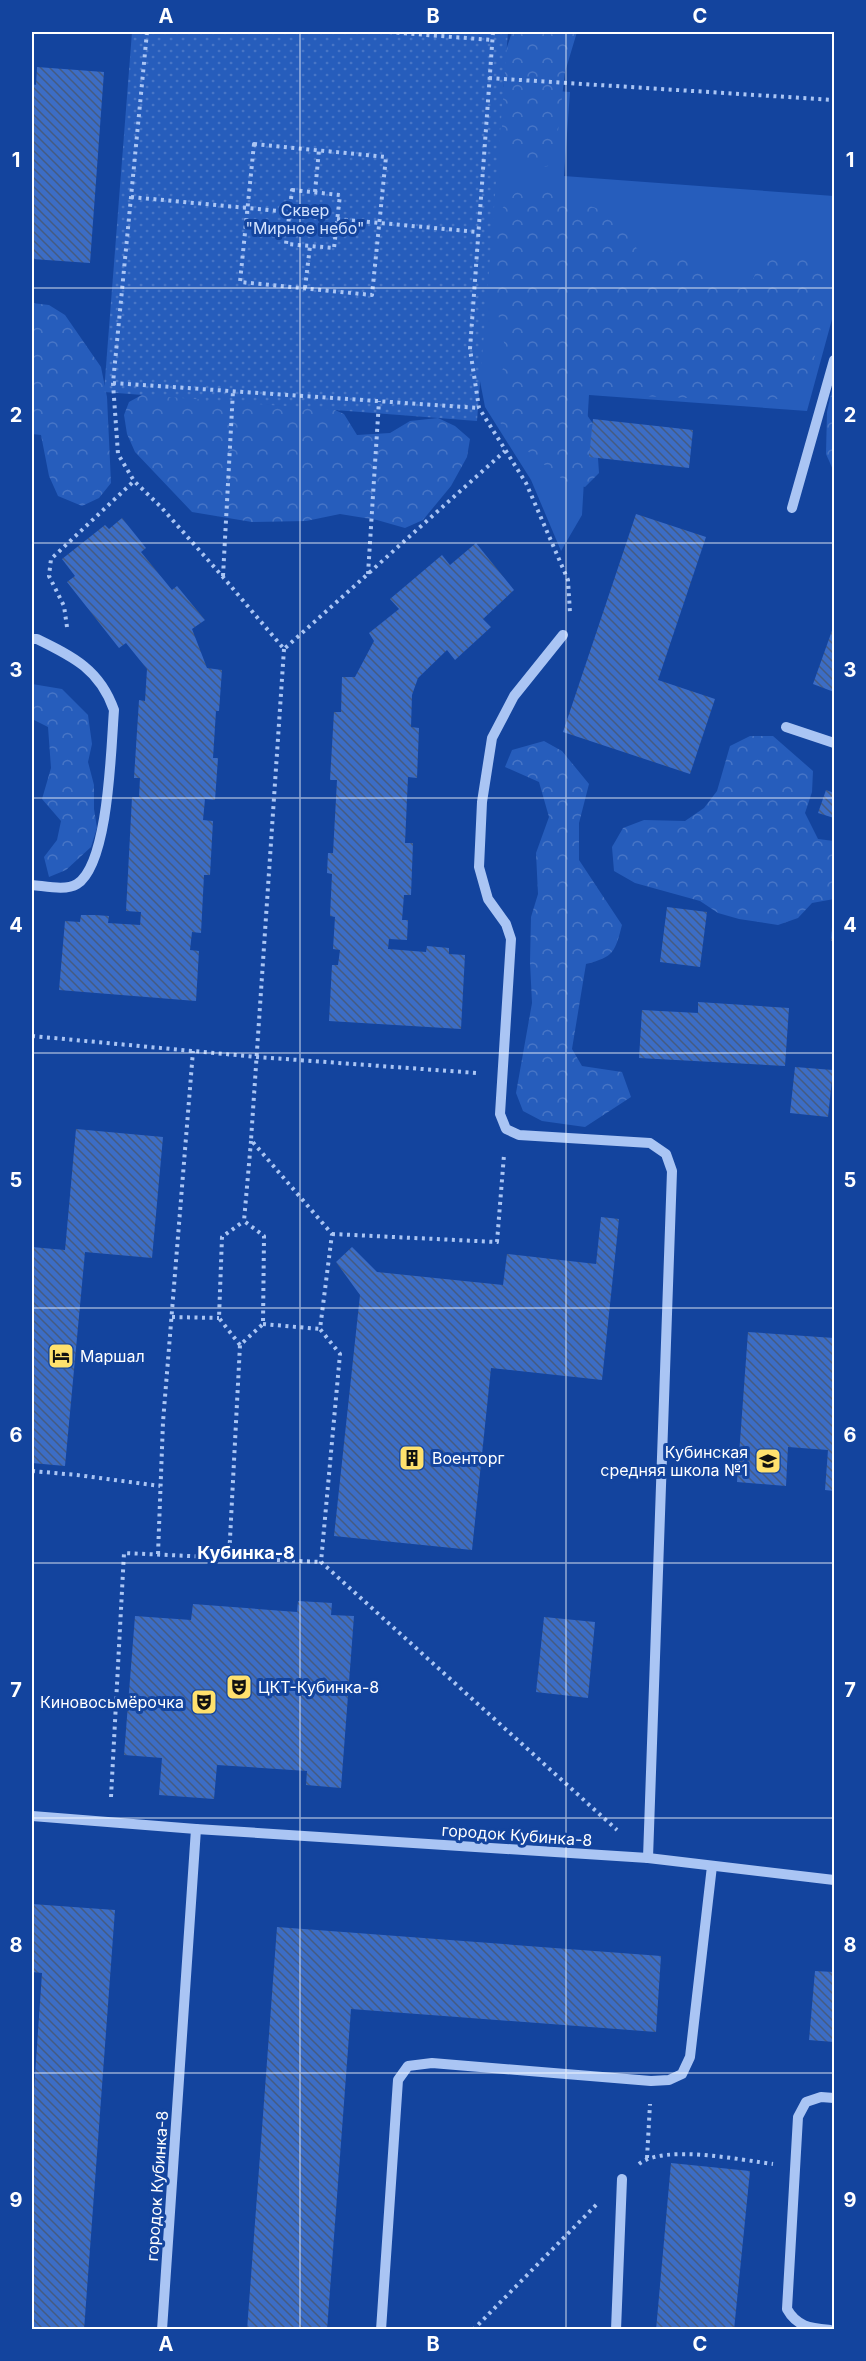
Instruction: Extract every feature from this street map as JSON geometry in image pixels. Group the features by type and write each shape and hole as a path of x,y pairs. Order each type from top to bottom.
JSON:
{"street":[{"path":"792,508 834,360"},
{"path":"563,635 514,696 492,738 482,802 479,867 488,899 506,924 511,939 500,1114 506,1129 519,1135 650,1143 666,1154 672,1171 648,1858"},
{"path":"32,639 37,639 71,656 95,674 109,695 114,710 103,828 87,875 76,885 59,887 32,885"},
{"path":"786,728 834,743"},
{"name":"городок Кубинка-8","path":"32,1816 196,1829 648,1858 834,1880"},
{"name":"городок Кубинка-8","path":"162,2330 196,1829"},
{"path":"381,2330 398,2080 408,2066 432,2063 651,2081 669,2080 682,2074 690,2057 712,1866"},
{"path":"830,2330 806,2327 793,2320 787,2309 798,2117 806,2102 821,2097 834,2098"},
{"path":"616,2330 622,2179"}],"path":[{"path":"147,32 112,383 118,454 134,481 161,507 284,649 244,1221 222,1237 219,1318 240,1346 229,1558"},
{"path":"389,32 492,40"},
{"path":"493,32 470,349 479,408 526,483 568,580 571,609 563,635"},
{"path":"489,78 834,100"},
{"path":"254,144 319,150 386,157 372,295 240,282 254,144"},
{"path":"315,192 319,150"},
{"path":"292,190 315,192 340,195 334,248 286,244 292,190"},
{"path":"131,197 290,212"},
{"path":"337,219 478,232"},
{"path":"305,288 310,246"},
{"path":"112,383 479,408"},
{"path":"223,577 233,391"},
{"path":"368,574 379,401"},
{"path":"284,649 505,451"},
{"path":"71,656 64,606 49,576 51,559 134,481"},
{"path":"32,1036 257,1057 502,1074"},
{"path":"158,1554 160,1486 193,1051"},
{"path":"251,1140 332,1234 496,1242 506,1129"},
{"path":"240,1346 263,1324 264,1236 244,1221"},
{"path":"321,1562 340,1354 320,1329 332,1234"},
{"path":"172,1317 219,1318"},
{"path":"263,1324 320,1329"},
{"path":"32,1471 160,1486"},
{"path":"110,1822 124,1552 321,1562 648,1858"},
{"path":"647,2158 651,2081"},
{"path":"473,2330 622,2179 647,2158 663,2154 708,2156 795,2167"}],"green space":[{"name":"Сквер \"Мирное небо\"","path":"132,32 508,32 477,421 104,392"},
{"path":"512,32 577,32 565,72 554,165 537,168 512,163 502,128 505,53"},
{"path":"493,86 570,92 564,176 834,196 834,312 807,411 589,395 582,515 561,551 531,480 485,407 473,345"},
{"path":"519,188 549,189 566,198 620,216 631,240 643,254 649,258 667,251 686,255 700,267 711,285 729,292 751,285 757,269 784,252 804,254 821,265 828,283 818,345 810,374 800,390 779,399 736,400 639,396 595,385 577,387 580,405 596,428 599,473 585,487 567,483 502,428 493,396 507,357 493,289 493,228 500,211"},
{"path":"32,303 49,305 65,315 101,367 107,397 111,483 99,498 82,506 58,496 49,476 41,435 32,434"},
{"path":"834,380 834,472 826,454 827,412"},
{"path":"147,392 166,392 274,405 326,406 344,414 357,435 390,433 410,421 438,418 455,426 470,439 467,457 451,486 423,520 405,528 377,520 340,514 306,521 252,522 192,512 135,452 127,434 124,415 129,402"},
{"path":"32,684 62,689 88,715 92,744 88,762 94,785 97,828 91,847 66,870 49,877 44,857 57,840 61,821 42,799 51,768 48,727 32,719"},
{"path":"750,736 773,736 813,771 812,792 805,813 818,839 834,841 834,899 812,903 798,918 778,925 718,913 700,901 635,883 614,871 612,847 623,828 644,820 685,821 704,808 717,791 730,746"},
{"path":"544,741 562,751 589,784 579,823 579,860 622,925 612,952 602,959 586,964 572,1049 582,1066 622,1072 631,1097 585,1127 542,1121 523,1111 516,1093 532,1003 531,917 538,894 536,853 549,817 539,782 505,767 512,750"}],"building":[{"path":"37,67 104,72 90,263 32,259 32,84 36,85"},
{"path":"593,419 693,430 689,468 589,457"},
{"path":"636,514 706,537 658,680 715,699 690,774 563,732"},
{"path":"122,518 146,548 141,552 172,590 177,586 205,620 192,629 207,668 222,670 213,758 218,758 215,800 205,799 203,820 213,821 210,875 204,875 201,933 192,932 190,950 199,951 196,1001 59,990 65,921 80,922 81,915 95,915 109,916 108,923 140,925 141,912 126,911 132,797 139,797 140,778 134,778 139,700 145,701 147,669 126,643 119,648 67,582 75,576 62,559 105,525 109,529"},
{"path":"476,543 514,590 483,619 491,627 455,660 447,650 418,678 412,695 411,727 419,728 417,778 408,777 405,843 413,843 411,895 404,895 402,920 408,920 407,940 389,939 388,949 426,952 427,946 449,948 449,954 465,955 461,1029 329,1021 332,965 338,965 340,950 333,949 335,917 330,916 332,874 327,873 328,853 333,853 337,780 330,780 334,712 341,712 342,677 355,677 374,641 369,633 399,609 390,599 442,555 450,565"},
{"path":"834,625 834,692 813,684"},
{"path":"826,790 834,793 834,818 818,813"},
{"path":"667,907 707,912 700,967 660,962"},
{"path":"833,913 834,941 831,941"},
{"path":"698,1002 789,1008 785,1066 639,1058 642,1010 698,1013"},
{"path":"795,1067 833,1070 828,1117 790,1113"},
{"path":"76,1129 163,1137 152,1258 85,1252 65,1466 32,1463 32,1247 65,1250"},
{"name":"Военторг","path":"601,1217 619,1219 602,1380 491,1368 472,1550 334,1536 360,1295 336,1262 352,1247 377,1272 503,1285 507,1254 596,1264"},
{"path":"748,1332 834,1338 834,1491 825,1490 828,1450 788,1447 786,1486 737,1482"},
{"name":"ЦКТ-Кубинка-8","path":"298,1601 332,1603 331,1615 354,1616 341,1788 306,1785 307,1771 217,1765 214,1799 159,1795 162,1758 124,1755 135,1616 191,1620 193,1604 297,1612"},
{"path":"544,1617 595,1622 588,1698 536,1692"},
{"path":"32,1904 115,1910 84,2330 32,2330 32,2119 42,1973 32,1972"},
{"path":"277,1927 661,1956 656,2032 351,2009 327,2330 247,2330"},
{"path":"815,1971 834,1972 834,2042 809,2040"},
{"path":"671,2163 750,2171 734,2330 656,2330"}],"place":[{"name":"Маршал","path":"61,1356"},
{"name":"Военторг","path":"412,1458"},
{"name":"Кубинская средняя школа №1","path":"768,1461"},
{"name":"ЦКТ-Кубинка-8","path":"239,1687"},
{"name":"Киновосьмёрочка","path":"204,1702"}],"district":[{"name":"Кубинка-8","path":"246,1552"}]}
